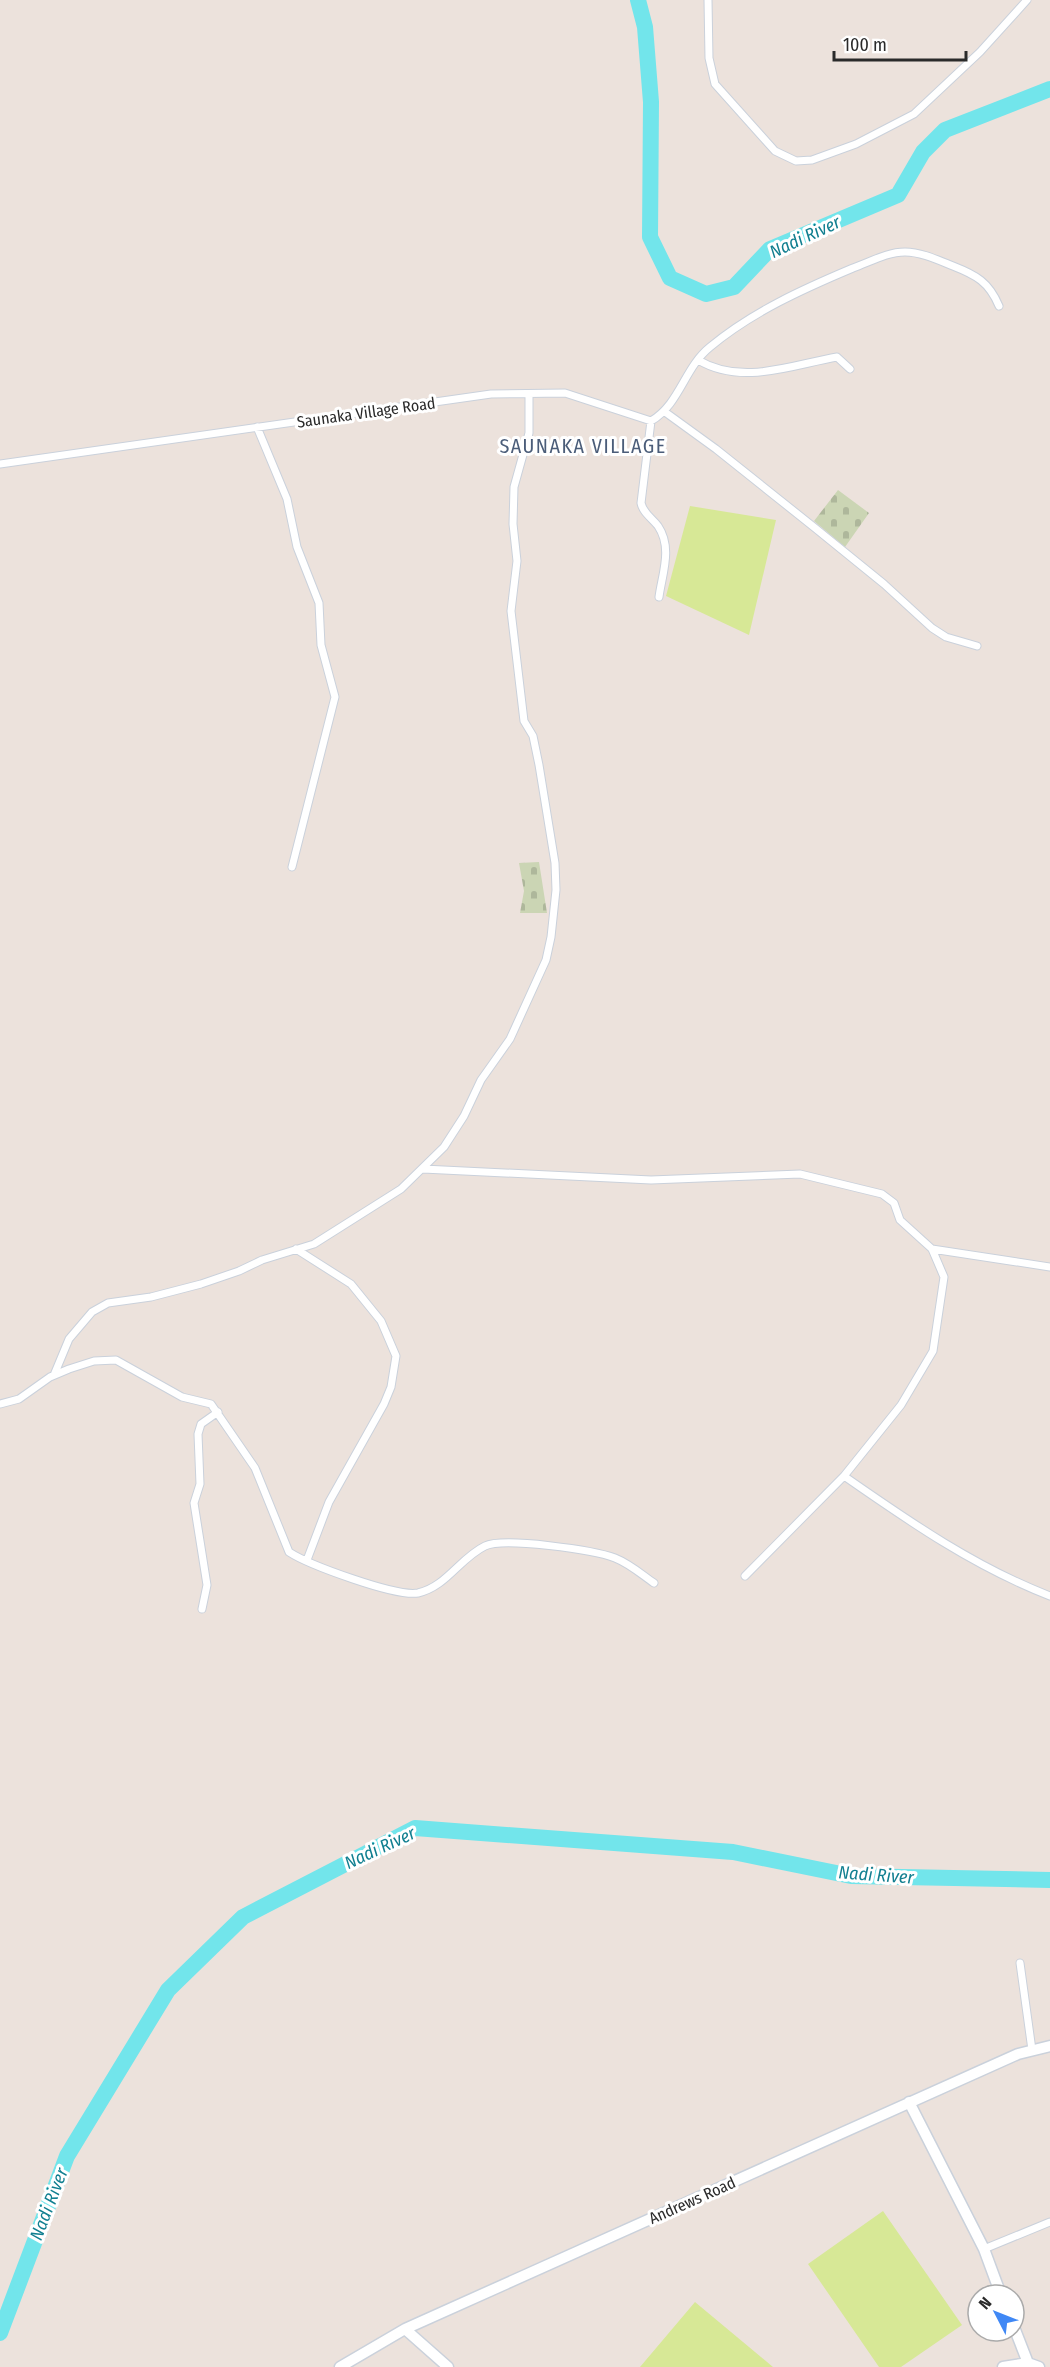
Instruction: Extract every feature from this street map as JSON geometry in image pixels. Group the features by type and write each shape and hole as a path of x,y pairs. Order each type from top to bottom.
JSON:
{"main road":[{"name":"Andrews Road","path":"340,2367 405,2329 909,2102 1032,2050 1050,2046"},
{"path":"909,2102 984,2249 997,2283"},
{"path":"405,2329 448,2367"},
{"path":"1020,2343 1028,2363"},
{"path":"1003,2367 1028,2363 1039,2367"}],"street":[{"path":"708,0 710,58 715,84 775,151 788,159 803,161 856,144 914,114 973,60 1027,0"},
{"path":"659,597 666,548 659,529 645,513 642,503 651,421 665,412 698,360 729,332 814,284 896,252 911,252 933,258 973,274 988,285 999,306"},
{"path":"698,360 713,367 741,373 781,370 837,357 850,369"},
{"name":"Saunaka Village Road","path":"0,464 491,394 565,393 651,421"},
{"path":"54,1375 69,1338 92,1312 108,1303 151,1297 201,1284 314,1244 400,1189 444,1147 464,1116 481,1080 510,1039 546,960 554,920 556,890 555,863 537,755 533,736 524,721 511,611 518,561 513,524 514,487 529,432 530,394"},
{"path":"665,412 716,449 806,521 932,628 946,637 977,646"},
{"path":"257,428 287,499 297,547 319,603 321,645 335,697 292,867"},
{"path":"423,1169 651,1180 800,1174 882,1194 894,1203 900,1220 932,1249 944,1277 933,1351 901,1405 844,1476 745,1576"},
{"path":"296,1249 351,1284 381,1322 396,1356 391,1387 384,1404 329,1502 307,1560"},
{"path":"932,1249 1050,1267"},
{"path":"0,1404 19,1399 54,1375 94,1361 116,1360 182,1396 211,1404 255,1468 289,1552 390,1591 411,1594 435,1586 480,1549 505,1542 605,1555 629,1565 654,1583"},
{"path":"202,1609 207,1585 194,1503 200,1484 198,1434 201,1424 218,1412"},
{"path":"844,1476 928,1535 1022,1585 1050,1596"},
{"path":"1020,1963 1032,2050"},
{"path":"984,2249 1050,2222"}],"green space":[{"path":"838,490 869,513 845,547 814,521"},
{"path":"690,506 776,520 749,635 666,596"},
{"path":"539,862 547,913 520,913 524,891 519,863"},
{"path":"883,2211 962,2325 901,2367 879,2367 808,2264"},
{"path":"695,2302 773,2367 640,2367"}],"waterway":[{"name":"Nadi River","path":"638,0 645,27 651,102 650,237 670,278 706,294 734,287 770,249 898,195 923,152 945,130 1050,89"},
{"name":"Nadi River","path":"0,2333 67,2156 168,1990 243,1917 415,1828 733,1852 851,1876 1050,1880"}],"district":[{"name":"SAUNAKA VILLAGE","path":"583,446"}]}
